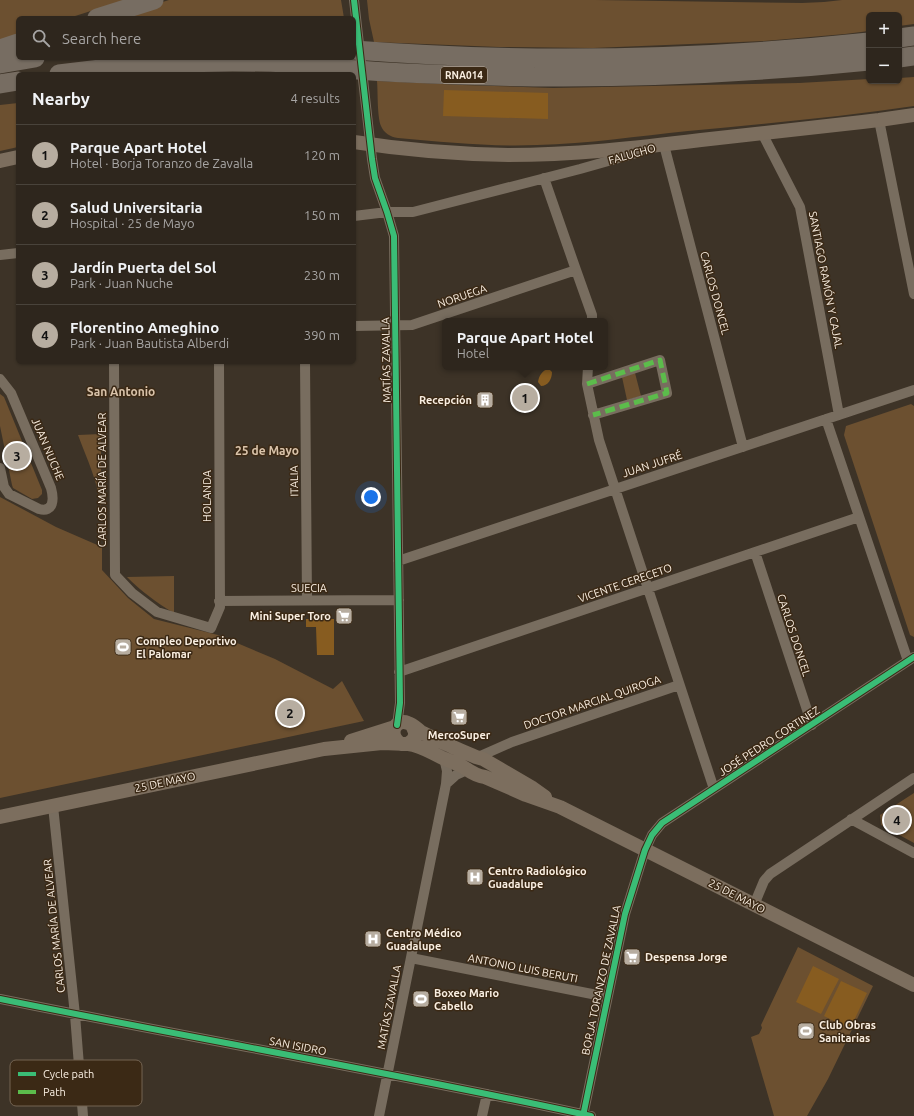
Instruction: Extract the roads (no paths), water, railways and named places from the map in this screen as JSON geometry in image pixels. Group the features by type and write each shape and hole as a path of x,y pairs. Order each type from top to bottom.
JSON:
{"highway":[{"path":"104,16 154,0"},
{"path":"902,38 914,36"},
{"name":"RNA014","path":"356,50 548,58 631,57 759,51 866,42"},
{"path":"0,49 16,44"},
{"path":"902,58 914,56"},
{"path":"0,64 23,60"},
{"name":"RNA014","path":"75,72 147,64 236,62 483,76 597,77 687,74 866,61"},
{"path":"902,69 914,69"},
{"path":"687,74 866,71"},
{"path":"0,84 16,81"},
{"path":"0,95 16,94"}],"street":[{"name":"MATÍAS ZAVALLA","path":"354,0 356,16"},
{"name":"MATÍAS ZAVALLA","path":"356,19 370,144 376,178 388,212 394,236 400,706 404,725"},
{"name":"FALUCHO","path":"356,216 388,212 413,212 664,145 914,115"},
{"path":"879,120 914,294"},
{"name":"SANTIAGO RAMÓN Y CAJAL","path":"762,134 800,207 839,415"},
{"path":"356,142 388,147 446,152 508,155 562,153 664,145"},
{"name":"CARLOS DONCEL","path":"664,145 743,447"},
{"path":"0,161 16,157"},
{"path":"544,178 592,318"},
{"path":"0,255 16,253"},
{"name":"NORUEGA","path":"356,326 412,325 576,270"},
{"path":"587,384 660,360 667,393 594,415"},
{"name":"CARLOS MARÍA DE ALVEAR","path":"114,364 115,575 132,593 157,612 211,628"},
{"name":"HOLANDA","path":"211,628 220,607 219,364"},
{"name":"ITALIA","path":"305,364 307,600"},
{"path":"588,370 587,384 599,440 714,789"},
{"name":"JUAN NUCHE","path":"0,379 11,393 48,481 53,496 52,504 49,508 43,510 39,509 9,494 4,488 0,468"},
{"name":"JUAN JUFRÉ","path":"398,562 914,390"},
{"path":"826,419 859,517 911,660"},
{"name":"VICENTE CERECETO","path":"400,672 859,517"},
{"name":"CARLOS DONCEL","path":"754,552 812,725"},
{"name":"SUECIA","path":"220,601 399,600"},
{"name":"JOSÉ PEDRO CORTINEZ","path":"645,850 652,835 662,823 911,660"},
{"name":"DOCTOR MARCIAL QUIROGA","path":"477,757 512,742 679,685"},
{"path":"404,725 415,732 415,736 414,740 404,744 396,740 393,733 404,725"},
{"path":"404,725 477,757 489,768"},
{"name":"25 DE MAYO","path":"0,817 330,748 404,725"},
{"name":"DOCTOR MARCIAL QUIROGA","path":"489,768 501,750 512,742"},
{"name":"25 DE MAYO","path":"330,748 385,743 404,744 419,746 478,776 489,768 531,787 560,807 914,985"},
{"path":"446,784 466,769 468,761 477,757"},
{"name":"MATÍAS ZAVALLA","path":"379,1116 446,784 444,758"},
{"path":"754,905 764,881 770,874 914,778"},
{"name":"CARLOS MARÍA DE ALVEAR","path":"53,806 79,1060"},
{"path":"851,819 914,853"},
{"name":"BORJA TORANZO DE ZAVALLA","path":"586,1115 607,997 625,914 645,850"},
{"name":"ANTONIO LUIS BERUTI","path":"411,958 607,997"},
{"name":"SAN ISIDRO","path":"0,999 75,1015 388,1074 586,1115"},
{"path":"482,1116 487,1094"},
{"name":"CARLOS MARÍA DE ALVEAR","path":"83,1106 84,1116"}],"place":[{"name":"Parque Apart Hotel","path":"525,398"},
{"name":"Recepción","path":"485,400"},
{"name":"Jardín Puerta del Sol","path":"17,456"},
{"name":"Mini Super Toro","path":"344,616"},
{"name":"Compleo Deportivo El Palomar","path":"123,647"},
{"name":"Salud Universitaria","path":"290,713"},
{"name":"MercoSuper","path":"459,717"},
{"name":"Florentino Ameghino","path":"897,820"},
{"name":"Centro Radiológico Guadalupe","path":"475,877"},
{"name":"Centro Médico Guadalupe","path":"373,939"},
{"name":"Despensa Jorge","path":"632,957"},
{"name":"Boxeo Mario Cabello","path":"421,999"},
{"name":"Club Obras Sanitarias","path":"806,1031"}],"district":[{"name":"San Antonio","path":"121,391"},
{"name":"25 de Mayo","path":"267,450"}]}
